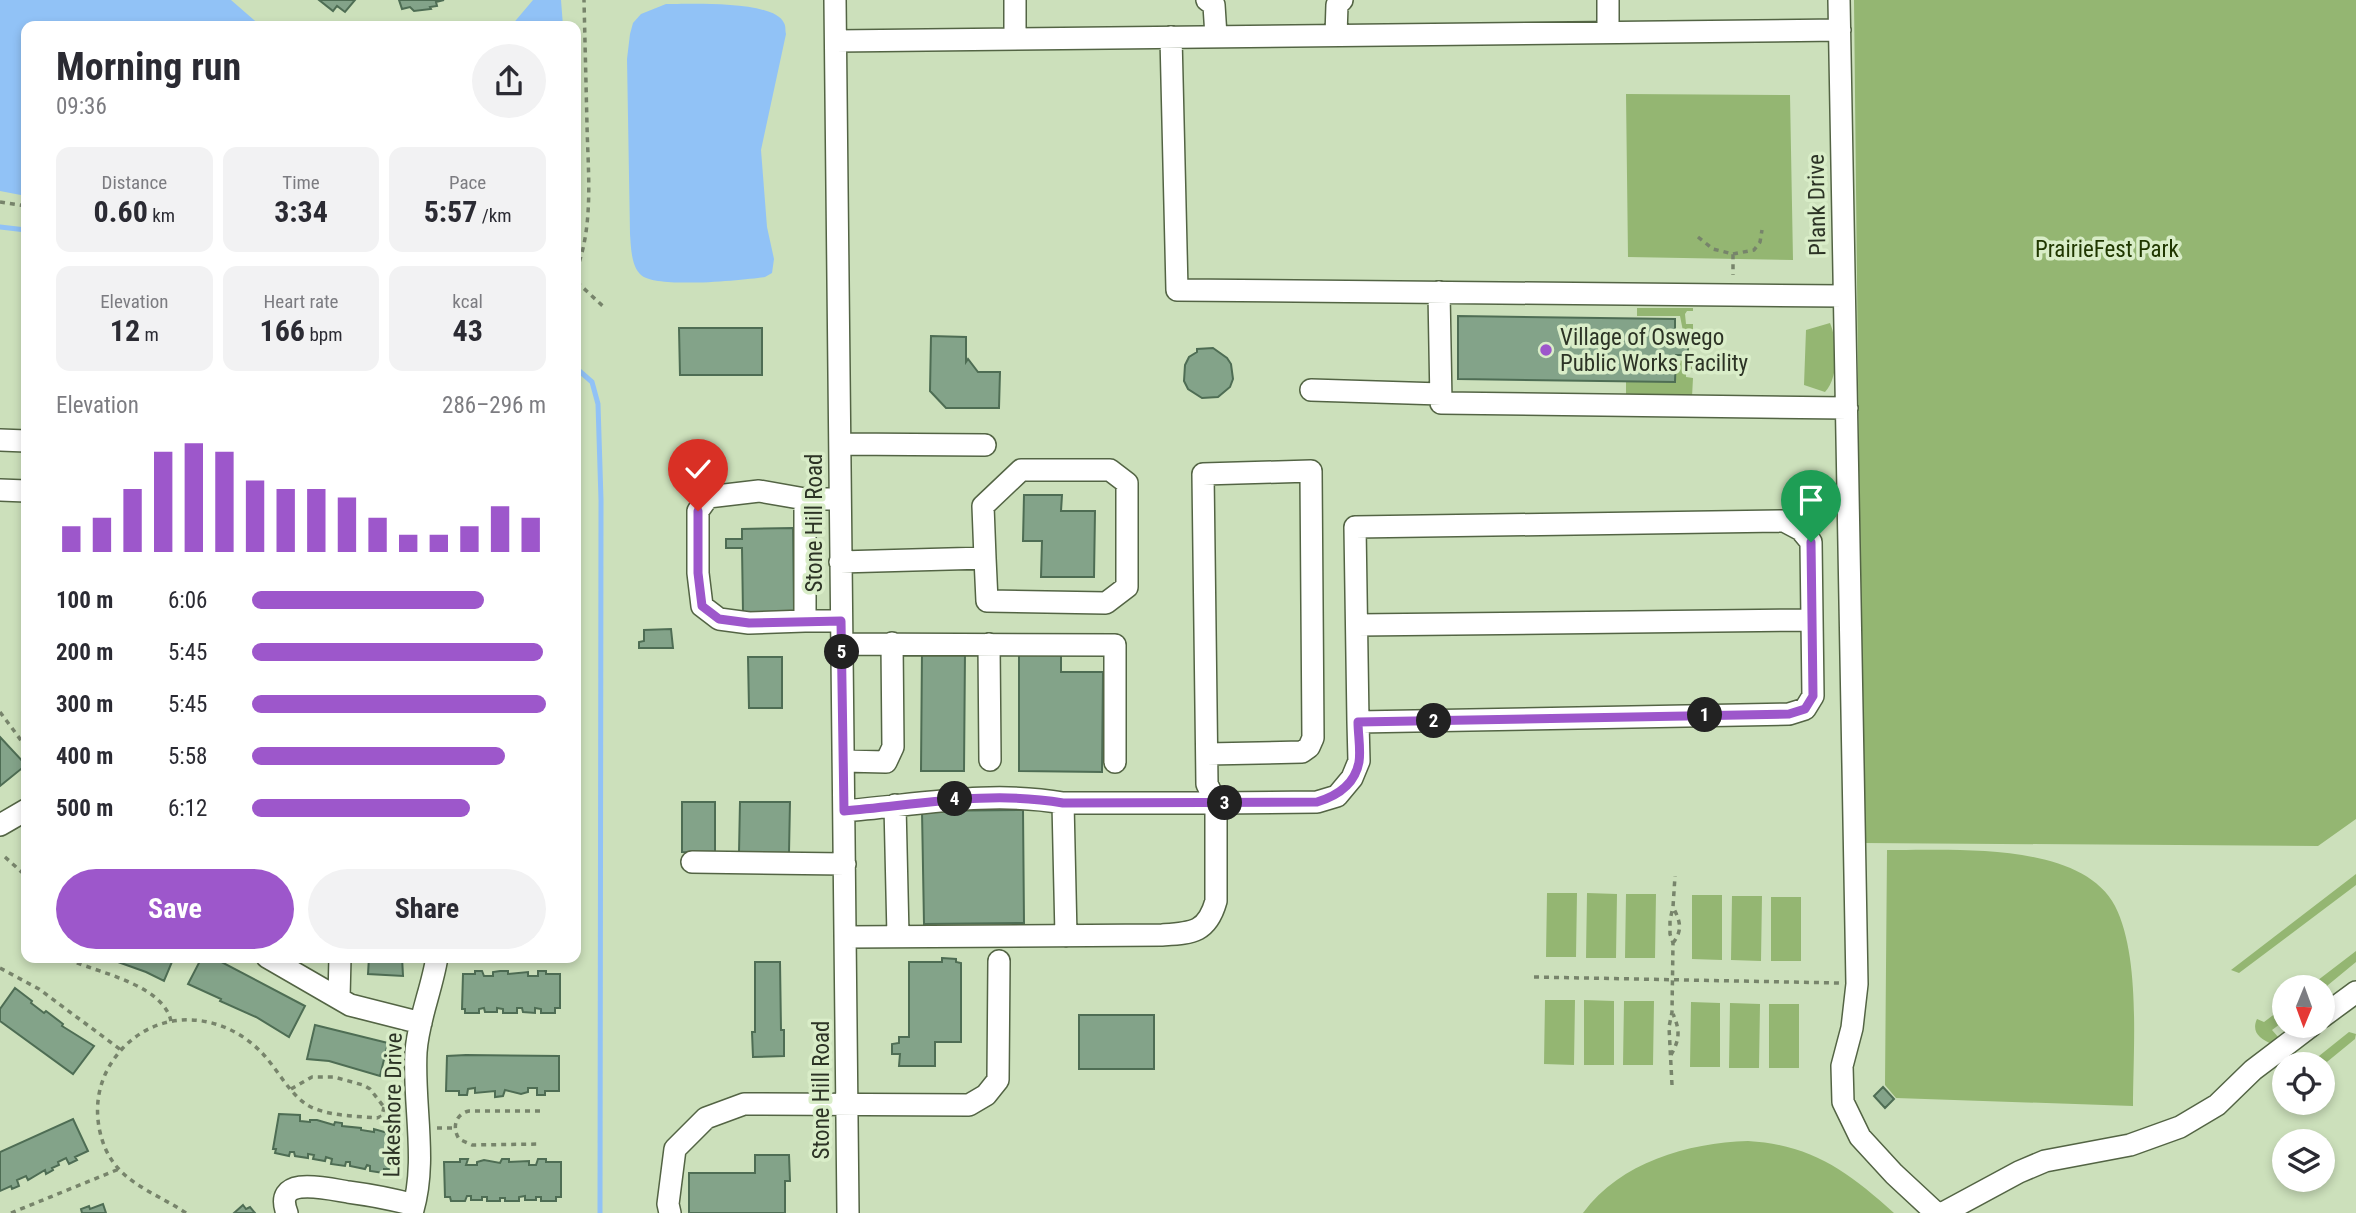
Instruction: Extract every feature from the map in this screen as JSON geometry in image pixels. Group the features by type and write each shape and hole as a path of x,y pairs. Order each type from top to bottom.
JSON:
{"street":[{"name":"Stone Hill Road","path":"835,0 848,1213"},
{"path":"1015,0 1015,39"},
{"path":"1207,0 1214,5 1216,36"},
{"path":"1336,35 1337,5 1342,0"},
{"path":"1608,0 1608,32"},
{"name":"Plank Drive","path":"1839,0 1857,984 1852,1028 1842,1066 1843,1102 1860,1137 1894,1174 1936,1213"},
{"path":"836,41 1840,30"},
{"path":"1171,37 1177,290 1844,296"},
{"path":"1439,292 1441,403 1847,408"},
{"path":"1311,390 1441,394"},
{"path":"0,440 21,441"},
{"path":"840,444 985,445"},
{"path":"1021,470 1110,470 1127,483 1127,587 1106,603 987,601 985,558 983,506 1021,470"},
{"path":"846,937 1163,935 1192,933 1202,927 1212,916 1216,901 1216,803 1207,784 1203,474 1311,471 1313,738 1310,747 1302,752 1207,754"},
{"path":"0,490 21,491"},
{"path":"840,499 805,499 759,491 708,497 698,511 698,573 702,606 719,619 749,623 841,621"},
{"path":"805,499 805,621"},
{"path":"844,811 942,799 1034,798 1063,803 1216,803 1317,802 1336,796 1352,778 1359,761 1358,722 1355,527 1784,521 1801,530 1811,542 1813,696 1805,709 1789,714 1358,722"},
{"path":"840,562 985,558"},
{"path":"1357,625 1812,620"},
{"path":"844,761 886,761 893,747 892,643"},
{"path":"842,644 1115,645 1115,762"},
{"path":"989,644 990,760"},
{"path":"1063,803 1066,936"},
{"path":"895,805 898,936"},
{"path":"0,825 21,813"},
{"path":"692,862 845,864"},
{"path":"670,1213 668,1204 675,1149 706,1118 744,1104 969,1105 986,1096 998,1080 999,961"},
{"path":"277,963 350,1005 421,1023"},
{"path":"338,998 340,963"},
{"name":"Lakeshore Drive","path":"413,1209 418,1164 416,1054 436,963"},
{"path":"2335,1007 2356,992"},
{"path":"1943,1213 2045,1161 2130,1144 2180,1126 2217,1105 2253,1070 2295,1038"},
{"path":"287,1213 285,1196 289,1191 303,1186 385,1197 413,1209"}],"path":[{"path":"581,249 589,182 584,0"},
{"path":"0,202 21,205"},
{"path":"1698,237 1713,249 1733,254 1754,250 1760,242 1762,230"},
{"path":"1733,254 1733,285"},
{"path":"581,286 606,309"},
{"path":"0,712 21,740"},
{"path":"5,857 21,871"},
{"path":"1671,1085 1669,1027 1672,1012 1673,943 1670,934 1675,876"},
{"path":"1673,943 1679,934 1680,920 1674,907"},
{"path":"77,963 151,993 166,1008 171,1021"},
{"path":"0,968 39,989 121,1050"},
{"path":"1534,977 1846,983"},
{"path":"1671,1055 1679,1041 1679,1029 1672,1012"},
{"path":"186,1213 135,1184 119,1169 103,1144 97,1106 104,1077 121,1050 147,1029 171,1021 202,1020 230,1030 254,1045 309,1106 333,1113 377,1118 382,1116 384,1108"},
{"path":"291,1089 312,1077 334,1077 370,1089 384,1108"},
{"path":"384,1108 406,1107"},
{"path":"540,1111 469,1111 461,1115 454,1128 459,1139 472,1145 541,1144"},
{"path":"428,1128 454,1128"},
{"path":"11,1213 119,1169"}],"green space":[{"name":"PrairieFest Park","path":"1854,0 2356,0 2356,819 2318,846 1863,843"},
{"path":"1626,94 1790,95 1793,260 1628,257"},
{"path":"1637,308 1693,308 1693,311 1687,311 1685,314 1686,324 1693,324 1693,334 1683,331 1680,316 1637,316"},
{"path":"1830,323 1835,340 1836,359 1833,378 1825,392 1804,385 1806,330"},
{"path":"1676,360 1693,362 1693,369 1686,370 1686,377 1693,378 1692,397 1626,396 1626,381 1675,382"},
{"path":"1887,850 2012,854 2044,860 2073,870 2098,885 2115,906 2129,951 2134,1004 2133,1106 1896,1098 1885,1085"},
{"path":"2356,874 2356,885 2239,973 2231,970"},
{"path":"1547,893 1577,893 1576,957 1546,957"},
{"path":"1587,893 1617,894 1616,958 1586,958"},
{"path":"1626,894 1656,894 1655,958 1625,958"},
{"path":"1692,895 1722,895 1722,960 1692,959"},
{"path":"1732,896 1762,896 1761,961 1731,960"},
{"path":"1771,897 1801,897 1801,961 1771,961"},
{"path":"2356,951 2356,962 2335,979 2335,975 2325,975"},
{"path":"1545,1000 1575,1000 1574,1065 1544,1064"},
{"path":"1584,1000 1614,1001 1614,1065 1584,1065"},
{"path":"1624,1001 1654,1001 1653,1065 1623,1065"},
{"path":"1691,1002 1720,1003 1720,1067 1690,1067"},
{"path":"1730,1003 1760,1004 1759,1068 1729,1068"},
{"path":"1769,1004 1799,1004 1799,1068 1769,1068"},
{"path":"2272,1016 2272,1038 2279,1038 2272,1044 2256,1031 2257,1019 2264,1022"},
{"path":"2349,1032 2356,1034 2355,1039 2335,1055 2335,1052 2324,1052"},
{"path":"1748,1141 1810,1154 1844,1173 1894,1213 1583,1213 1598,1195 1636,1168 1679,1151"}],"water":[{"path":"0,0 231,0 255,21 21,21 21,195 0,191"},
{"path":"533,0 561,0 563,21 515,21"},
{"path":"666,4 748,7 765,10 785,24 786,34 761,150 767,227 774,259 772,273 765,277 663,282 641,275 635,267 630,234 627,59 633,23 641,14"}],"building":[{"path":"319,0 355,0 345,12 337,6 333,11"},
{"path":"399,0 444,0 436,2 437,6 430,7 431,9 414,11 410,7 402,9"},
{"path":"1458,316 1675,319 1675,338 1688,338 1688,355 1676,355 1675,382 1458,379"},
{"path":"679,328 762,328 762,375 680,375"},
{"path":"931,336 966,337 966,362 968,359 978,372 1000,372 999,408 946,408 930,391"},
{"path":"1213,348 1231,364 1233,379 1230,387 1218,397 1202,398 1188,389 1184,381 1185,365 1197,349"},
{"path":"1024,495 1062,495 1061,511 1095,511 1094,577 1041,577 1042,541 1023,541"},
{"path":"793,528 794,612 743,612 742,548 726,548 726,539 742,539 742,529"},
{"path":"671,629 673,648 639,648 639,642 644,641 644,630"},
{"path":"922,650 965,651 964,771 921,771"},
{"path":"1019,651 1061,651 1061,672 1103,672 1102,772 1019,771"},
{"path":"748,657 782,657 782,708 749,708"},
{"path":"0,737 21,760 21,769 0,786"},
{"path":"682,802 715,802 715,853 682,852"},
{"path":"740,802 790,802 789,853 739,853"},
{"path":"1023,810 1024,923 924,924 922,811"},
{"path":"942,958 956,959 956,962 961,963 961,1042 935,1042 935,1066 899,1066 900,1054 892,1054 892,1044 899,1043 899,1037 909,1037 909,962 942,962"},
{"path":"755,962 780,962 784,1056 753,1057"},
{"path":"121,963 172,963 164,981"},
{"path":"199,963 223,963 305,1006 289,1037 256,1017 188,984"},
{"path":"369,963 402,963 403,976 368,974"},
{"path":"475,971 482,971 484,976 493,976 493,972 500,971 508,971 508,974 528,972 528,976 538,976 538,971 560,974 560,1008 555,1008 555,1013 541,1013 541,1009 535,1008 535,1013 523,1012 522,1008 517,1008 517,1013 503,1013 503,1009 497,1008 497,1012 485,1012 484,1008 479,1009 479,1013 465,1013 465,1009 462,1009 463,974 475,974"},
{"path":"15,988 44,1013 46,1011 63,1024 62,1026 94,1046 73,1074 0,1021 0,1009"},
{"path":"1079,1015 1154,1015 1154,1069 1079,1069"},
{"path":"315,1025 388,1043 380,1076 329,1061 307,1059"},
{"path":"447,1056 559,1056 559,1091 545,1091 545,1095 537,1095 537,1088 528,1088 528,1092 521,1094 505,1090 503,1096 495,1097 495,1091 475,1093 475,1088 468,1089 467,1095 459,1095 459,1091 446,1091"},
{"path":"1883,1087 1894,1099 1885,1108 1874,1096"},
{"path":"279,1114 300,1115 300,1121 317,1120 334,1125 335,1122 342,1123 342,1126 374,1132 374,1129 395,1135 389,1169 384,1169 384,1173 370,1171 370,1166 367,1165 365,1169 350,1166 350,1162 346,1162 345,1166 331,1164 332,1159 326,1157 325,1161 313,1159 314,1155 308,1154 308,1158 295,1156 294,1152 290,1152 289,1156 275,1153 276,1149 273,1149"},
{"path":"73,1119 88,1151 75,1157 77,1160 69,1164 66,1158 46,1174 45,1170 28,1180 26,1176 17,1180 19,1186 0,1191 0,1152"},
{"path":"755,1155 789,1155 790,1181 785,1181 785,1213 689,1213 689,1173 755,1173"},
{"path":"460,1159 468,1159 466,1165 477,1165 477,1162 484,1160 500,1163 502,1159 509,1159 509,1162 529,1161 529,1165 536,1165 538,1159 561,1162 561,1197 556,1197 556,1201 541,1201 541,1197 525,1200 525,1196 519,1197 519,1201 505,1201 505,1198 500,1198 500,1201 487,1201 487,1197 471,1200 471,1196 467,1196 465,1201 451,1201 450,1197 445,1197 444,1162 460,1162"},
{"path":"103,1204 106,1213 82,1213 81,1209"},
{"path":"243,1205 246,1209 250,1207 255,1213 234,1213"}],"waterway":[{"path":"0,227 21,229"},
{"path":"581,372 592,382 598,404 601,500 600,1213"}],"place":[{"name":"Village of Oswego Public Works Facility","path":"1546,350"}],"route":[{"path":"698,511 698,573 702,606 719,619 749,623 841,621 844,811 942,799 1034,798 1063,803 1317,802 1336,796 1352,778 1359,761 1358,722 1789,714 1805,709 1813,696 1811,542"}]}
